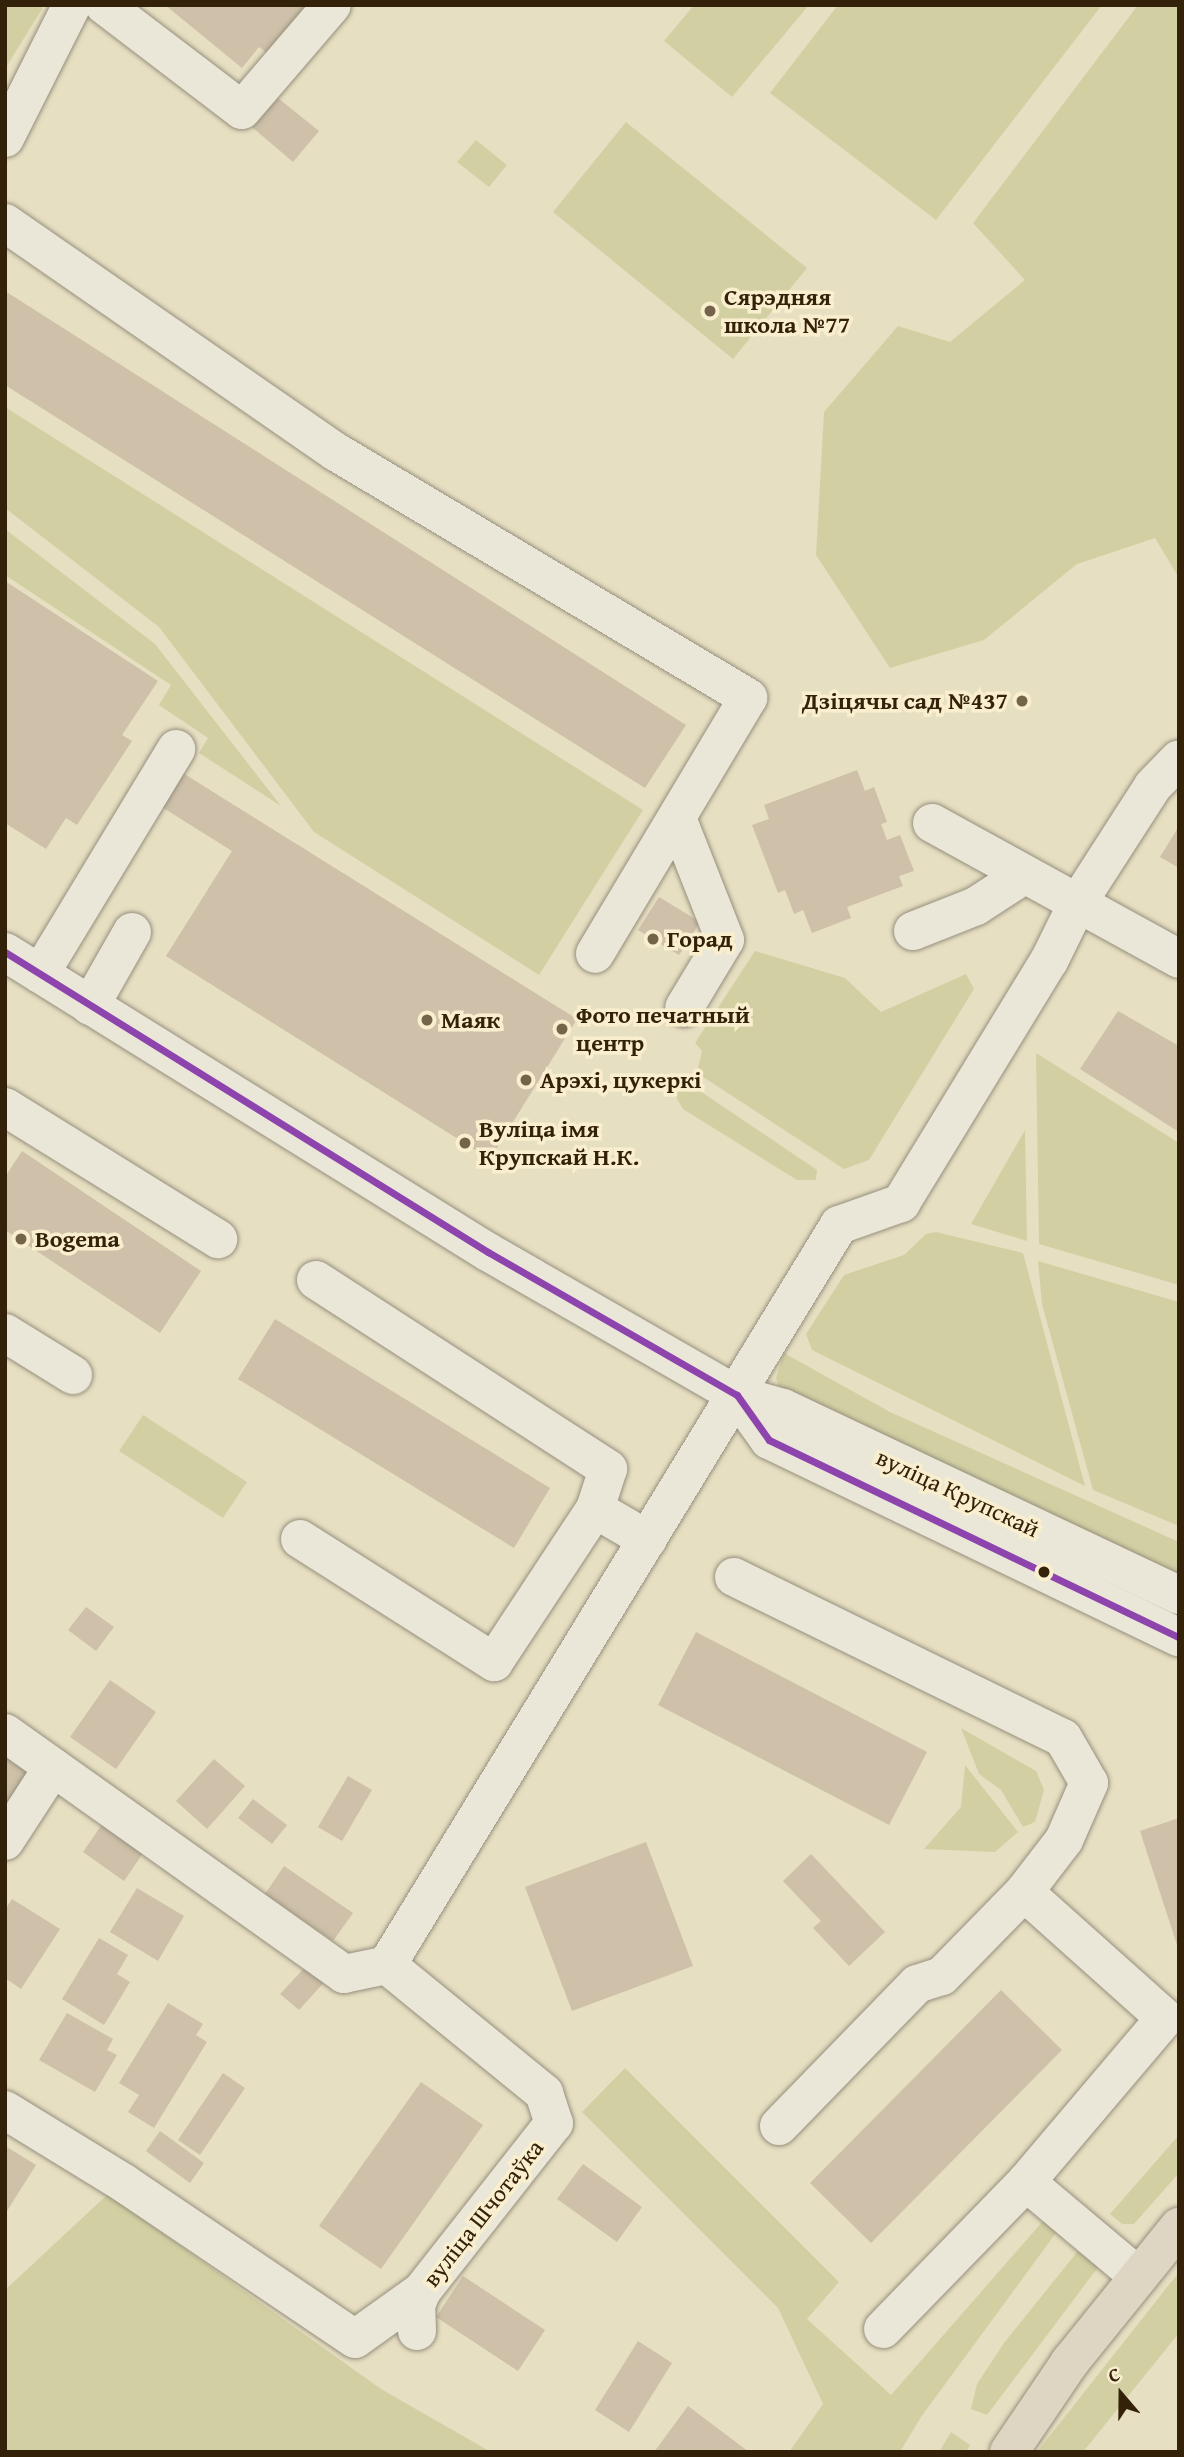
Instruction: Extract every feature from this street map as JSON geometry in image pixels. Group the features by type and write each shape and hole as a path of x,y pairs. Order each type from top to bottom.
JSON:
{"main road":[{"path":"1009,2452 1137,2275 1179,2227"}],"street":[{"path":"5,138 72,5"},
{"path":"104,5 242,110 332,5"},
{"path":"5,223 336,452 748,698 595,954"},
{"path":"40,974 176,749"},
{"path":"5,1734 344,1974 387,1965 839,1225 901,1203 1049,961 1077,904 1153,786 1179,759"},
{"path":"677,818 725,940 684,1007"},
{"path":"932,823 1179,958"},
{"path":"913,930 976,906 1024,875"},
{"path":"90,1006 132,932"},
{"name":"вуліца Крупскай","path":"5,951 488,1252 737,1395 783,1408 1179,1595"},
{"path":"5,1107 218,1239"},
{"path":"300,1539 494,1662 595,1509 608,1469 316,1280"},
{"path":"5,1333 72,1375"},
{"name":"вуліца Крупскай","path":"737,1395 769,1440 1179,1637"},
{"path":"595,1509 648,1540"},
{"path":"734,1577 1063,1738 1089,1783 1064,1840 1024,1892 942,1976 917,1984 779,2126"},
{"path":"5,1841 53,1768"},
{"path":"883,2329 1026,2182 1165,2018 1024,1892"},
{"name":"вуліца Шчотаўка","path":"5,2110 355,2339 422,2291 554,2123 544,2093 387,1965"},
{"path":"1026,2182 1137,2275"},
{"path":"417,2331 416,2305 422,2291"}],"shaded area":[{"path":"5,5 41,5 42,9 5,69"},
{"path":"694,5 809,5 732,97 664,41"},
{"path":"838,5 1102,5 936,220 770,93"},
{"path":"1138,5 1179,5 1179,578 1155,538 1077,564 984,640 890,668 816,555 824,412 898,326 950,342 1025,280 973,223"},
{"path":"626,122 807,268 733,359 553,212"},
{"path":"476,140 507,165 489,187 457,162"},
{"path":"5,407 643,810 539,975 314,832 159,627 5,508"},
{"path":"5,529 155,644 281,806 199,753 208,738 159,705 171,685 5,575"},
{"path":"755,951 845,978 881,1012 966,974 974,989 869,1160 844,1169 697,1073 702,1051 695,1043"},
{"path":"1036,1053 1179,1143 1179,1285 1039,1244"},
{"path":"675,1074 817,1170 816,1180 797,1180 683,1109 673,1092"},
{"path":"1025,1130 1027,1241 971,1224"},
{"path":"936,1232 1023,1253 1085,1486 812,1350 806,1334 844,1275 904,1255 926,1234"},
{"path":"1038,1261 1179,1302 1179,1526 1093,1490 1042,1304"},
{"path":"784,1353 890,1412 1179,1542 1179,1579 780,1390 776,1378"},
{"path":"143,1415 247,1482 223,1518 119,1451"},
{"path":"961,1728 1036,1771 1044,1790 1035,1822 1023,1827 1001,1790 979,1774"},
{"path":"965,1765 1018,1832 995,1852 924,1849 961,1807"},
{"path":"625,2068 839,2282 807,2319 891,2395 1043,2221 1056,2233 921,2417 900,2452 789,2452 823,2404 778,2308 582,2112"},
{"path":"1179,2135 1179,2173 1134,2224 1122,2224 1110,2214"},
{"path":"108,2194 381,2389 491,2452 5,2452 5,2290"},
{"path":"1086,2241 1099,2266 987,2415 971,2409 977,2384 1004,2343"},
{"path":"1179,2272 1179,2333 1083,2452 1037,2452"},
{"path":"951,2432 970,2445 966,2452 939,2452"}],"building":[{"path":"165,5 318,5 275,59 259,47 242,68"},
{"path":"278,98 319,131 293,162 252,127"},
{"path":"5,291 686,725 645,788 5,385"},
{"path":"5,581 158,681 122,735 132,741 77,825 66,818 46,849 5,823"},
{"path":"178,770 577,1019 490,1159 166,956 232,851 157,804"},
{"path":"857,770 865,791 874,787 887,822 881,824 887,840 900,835 914,871 899,876 903,886 847,907 851,918 812,933 803,910 794,914 785,890 778,893 752,825 769,819 764,805"},
{"path":"1179,826 1179,868 1160,857"},
{"path":"659,897 700,922 679,955 638,930"},
{"path":"1118,1011 1179,1046 1179,1132 1080,1069"},
{"path":"22,1151 201,1271 160,1333 5,1230 5,1177"},
{"path":"275,1319 550,1488 514,1548 238,1379"},
{"path":"86,1607 114,1627 96,1651 68,1630"},
{"path":"696,1632 927,1752 889,1825 658,1705"},
{"path":"110,1680 156,1712 116,1769 70,1737"},
{"path":"5,1746 33,1762 8,1805 5,1803"},
{"path":"214,1759 245,1786 207,1829 176,1801"},
{"path":"348,1776 372,1790 342,1841 318,1827"},
{"path":"253,1799 287,1825 272,1844 238,1818"},
{"path":"1179,1818 1179,1948 1178,1948 1140,1831"},
{"path":"105,1820 146,1849 124,1881 83,1852"},
{"path":"646,1842 693,1966 572,2011 525,1887"},
{"path":"811,1854 885,1932 849,1966 813,1928 821,1921 783,1881"},
{"path":"284,1866 353,1913 333,1941 265,1894"},
{"path":"137,1888 184,1916 158,1961 110,1932"},
{"path":"12,1899 60,1929 21,1989 5,1978 5,1910"},
{"path":"99,1938 128,1955 117,1974 130,1982 104,2025 62,1999"},
{"path":"311,1961 329,1977 299,2010 280,1994"},
{"path":"1001,1990 1062,2050 871,2243 810,2183"},
{"path":"168,2003 203,2024 196,2035 207,2042 154,2128 128,2112 139,2095 119,2083"},
{"path":"67,2013 113,2039 107,2050 117,2055 95,2092 39,2060"},
{"path":"223,2073 245,2088 200,2155 178,2140"},
{"path":"421,2082 483,2125 381,2269 319,2226"},
{"path":"160,2131 204,2163 190,2183 146,2151"},
{"path":"5,2146 36,2165 5,2214"},
{"path":"583,2164 642,2207 617,2242 557,2199"},
{"path":"463,2276 545,2330 518,2371 436,2317"},
{"path":"638,2341 672,2363 629,2432 595,2410"},
{"path":"688,2406 749,2452 654,2452"}],"transit line":[{"path":"5,952 488,1252 737,1395 769,1440 1179,1637"}],"place":[{"name":"Сярэдняя школа №77","path":"710,311"},
{"name":"Дзіцячы сад №437","path":"1022,701"},
{"name":"Горад","path":"653,939"},
{"name":"Маяк","path":"427,1020"},
{"name":"Фото печатный центр","path":"562,1029"},
{"name":"Арэхі, цукеркі","path":"526,1080"},
{"name":"Вуліца імя Крупскай Н.К.","path":"465,1143"},
{"name":"Bogema","path":"21,1239"}]}
